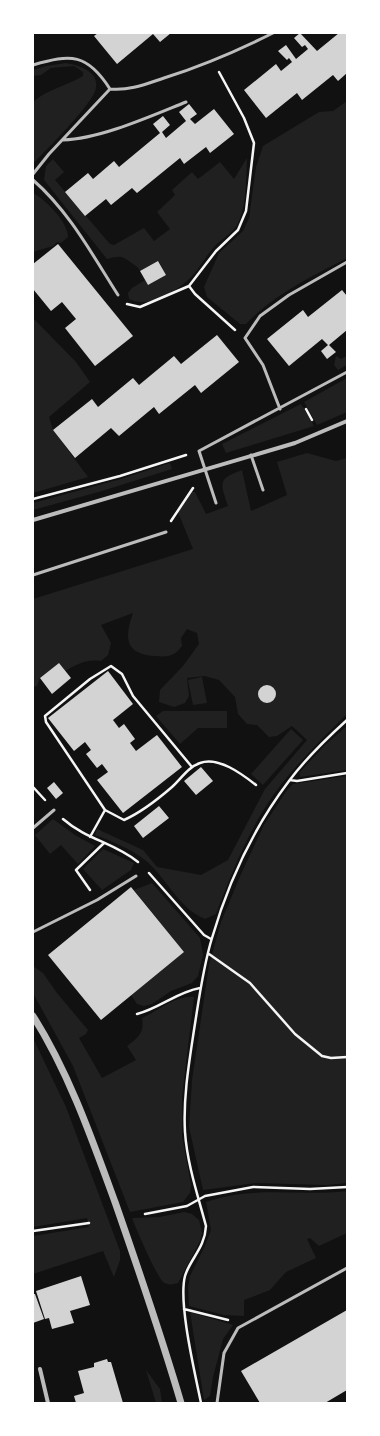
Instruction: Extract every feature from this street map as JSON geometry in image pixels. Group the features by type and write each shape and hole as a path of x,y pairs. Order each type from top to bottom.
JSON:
{"street":[{"path":"33,520 295,443 347,421"},
{"path":"33,1016 52,1049 91,1134 164,1346 181,1403"},
{"path":"40,1369 48,1403"}],"lane":[{"path":"33,65 63,58 74,58 86,62 95,68 110,89 122,90 214,61 272,33"},
{"path":"33,174 110,89"},
{"path":"63,140 83,138 148,117 186,102"},
{"path":"33,180 73,226 118,295"},
{"path":"280,409 262,365 245,338 260,316 289,294 347,262"},
{"path":"216,502 199,451 347,372"},
{"path":"251,456 263,490"},
{"path":"33,575 166,532"},
{"path":"33,828 54,810"},
{"path":"33,932 97,900 136,876"},
{"path":"217,1403 224,1353 232,1336 243,1324 347,1268"}],"path":[{"path":"118,295 127,303 140,307 189,286 216,251 231,238 241,224 246,211 254,151 252,133 214,61"},
{"path":"189,286 195,294 245,338"},
{"path":"300,398 319,433"},
{"path":"33,499 120,476 199,451"},
{"path":"176,512 192,490"},
{"path":"192,767 133,696 122,674 110,666 90,679 46,716 46,722 105,810 124,820 139,814 192,767 201,762 219,763 256,785"},
{"path":"200,1403 184,1309 185,1276 198,1254 206,1233 206,1226 185,1133 192,1045 200,988 209,954 211,939 242,860 268,811 289,780 324,741 347,720"},
{"path":"289,780 298,781 347,773"},
{"path":"33,787 54,810 74,828 126,853 140,864"},
{"path":"90,837 105,810"},
{"path":"97,900 76,870 104,843"},
{"path":"145,869 204,935 211,939"},
{"path":"209,954 250,983 295,1034 322,1056 331,1058 347,1057"},
{"path":"137,1014 152,1010 174,996 200,988"},
{"path":"145,1214 187,1206 205,1196 253,1187 310,1189 347,1187"},
{"path":"33,1231 88,1223"},
{"path":"184,1309 243,1324"}],"shaded area":[{"path":"66,63 82,67 91,73 96,82 96,88 87,104 78,115 33,164 33,102 45,94 83,76 83,72 74,66 51,68 41,75 33,76 33,70 46,66"},
{"path":"347,101 347,258 281,295 257,313 246,324 240,324 207,297 204,287 219,253 243,231 249,218 256,167 263,146 319,112 333,111"},
{"path":"247,158 245,198 242,214 237,225 214,247 196,272 183,284 161,298 144,302 136,302 129,299 128,293 132,288 145,280 148,285 166,275 159,261 140,271 137,267 124,258 116,257 107,259 44,180 46,166 53,159 64,172 55,180 110,244 114,245 144,228 154,241 170,229 157,212 175,195 172,190 192,172 198,179 220,162 234,179"},
{"path":"33,193 50,206 60,218 67,231 68,237 61,243 57,242 53,246 33,252"},
{"path":"33,318 76,362 90,382 49,417 53,430 88,477 33,493"},
{"path":"336,356 341,359 347,356 347,365 338,370 334,365"},
{"path":"347,378 347,412 317,425 304,402"},
{"path":"301,404 314,426 226,453 222,444"},
{"path":"307,453 336,461 347,458 347,714 312,749 280,786 251,831 229,880 216,914 205,919 187,908 153,867 145,860 134,852 95,835 97,829 143,850 157,867 201,875 228,860 265,789 307,740 292,726 277,736 269,737 257,725 247,724 238,714 235,697 219,680 205,676 187,678 189,696 185,703 174,707 159,702 160,690 183,666 199,644 197,633 187,629 181,638 182,646 170,656 145,655 132,648 129,643 128,630 133,613 101,625 111,643 108,655 101,661 86,661 65,671 59,663 40,678 37,686 33,687 33,599 193,549 178,512 192,492 195,492 206,514 228,506 222,487 224,480 228,476 242,470 251,511 287,495 277,462"},
{"path":"170,463 172,469 102,491 33,510 33,503 121,479"},
{"path":"202,677 207,703 193,705 188,680"},
{"path":"163,711 227,711 227,728 198,728 180,744 156,716"},
{"path":"347,726 347,770 300,777 300,772 325,745"},
{"path":"291,729 303,740 263,785 251,774"},
{"path":"347,776 347,1183 326,1185 256,1183 203,1190 189,1127 192,1080 209,965 221,922 264,825 287,790 293,784"},
{"path":"53,819 75,835 95,846 78,864 61,845 50,854 35,835"},
{"path":"103,849 134,863 131,870 102,890 83,869"},
{"path":"152,883 200,938 203,955 198,976 192,983 171,991 152,1004 144,1006 137,1004 131,995 184,952 134,890"},
{"path":"33,966 43,973 57,993 88,1030 86,1034 79,1038 102,1078 136,1060 127,1046 140,1034 143,1023 142,1018 180,998 194,997 182,1097 182,1136 191,1185 190,1193 183,1202 130,1212 73,1066 33,993"},
{"path":"33,1038 66,1107 120,1251 120,1260 114,1277 103,1251 33,1274 33,1236 89,1227 87,1218 33,1227"},
{"path":"347,1191 347,1233 319,1246 310,1238 307,1239 316,1258 286,1272 270,1290 244,1300 244,1316 224,1315 189,1306 188,1286 190,1276 211,1230 206,1202 242,1194"},
{"path":"184,1212 192,1214 199,1220 202,1233 200,1241 178,1283 167,1284 163,1282 155,1270 132,1218 159,1217"},
{"path":"190,1312 233,1325 223,1339 213,1377 210,1396 204,1400"},
{"path":"146,1370 160,1389 162,1403 156,1403"}],"building":[{"path":"98,33 171,33 160,42 153,34 117,64 94,36"},
{"path":"300,33 317,51 339,33 347,33 347,73 338,81 333,75 302,100 297,93 266,118 244,90 276,64 281,71 292,62 289,58 287,60 278,51 286,45 296,59 308,49 305,45 302,47 294,38"},
{"path":"189,104 197,114 190,119 195,124 214,109 234,134 210,153 206,147 184,164 180,158 137,193 132,188 111,205 106,199 85,216 65,192 88,173 93,179 114,161 119,167 160,133 153,124 163,116 170,125 162,132 166,138 186,121 179,112"},
{"path":"58,244 133,336 95,366 65,328 76,319 62,302 51,311 33,289 33,264"},
{"path":"158,261 166,275 148,285 140,271"},
{"path":"342,290 347,296 347,330 329,345 336,352 327,359 321,351 328,345 322,339 289,366 267,339 303,310 308,317"},
{"path":"217,335 239,362 201,393 195,385 159,414 154,407 119,436 111,428 75,458 53,430 92,399 98,407 133,378 139,385 174,356 181,364"},
{"path":"59,663 71,678 52,694 40,678"},
{"path":"108,671 133,704 113,720 119,728 124,724 135,739 130,743 136,751 157,735 182,767 123,813 97,780 108,772 102,764 97,768 86,754 91,750 85,742 74,751 48,718"},
{"path":"263,685 271,685 276,690 274,701 271,703 263,703 258,698 258,690"},
{"path":"201,767 213,781 196,795 184,781"},
{"path":"54,782 63,793 56,799 47,788"},
{"path":"159,806 169,818 143,838 134,826"},
{"path":"131,887 184,952 101,1020 48,955"},
{"path":"81,1276 90,1305 70,1311 74,1323 52,1329 49,1318 45,1319 36,1291"},
{"path":"33,1294 35,1294 44,1319 33,1323"},
{"path":"347,1310 347,1390 325,1403 260,1403 241,1371"},
{"path":"107,1359 108,1362 111,1362 123,1403 76,1403 74,1396 84,1393 78,1371 94,1367 94,1363"}]}
